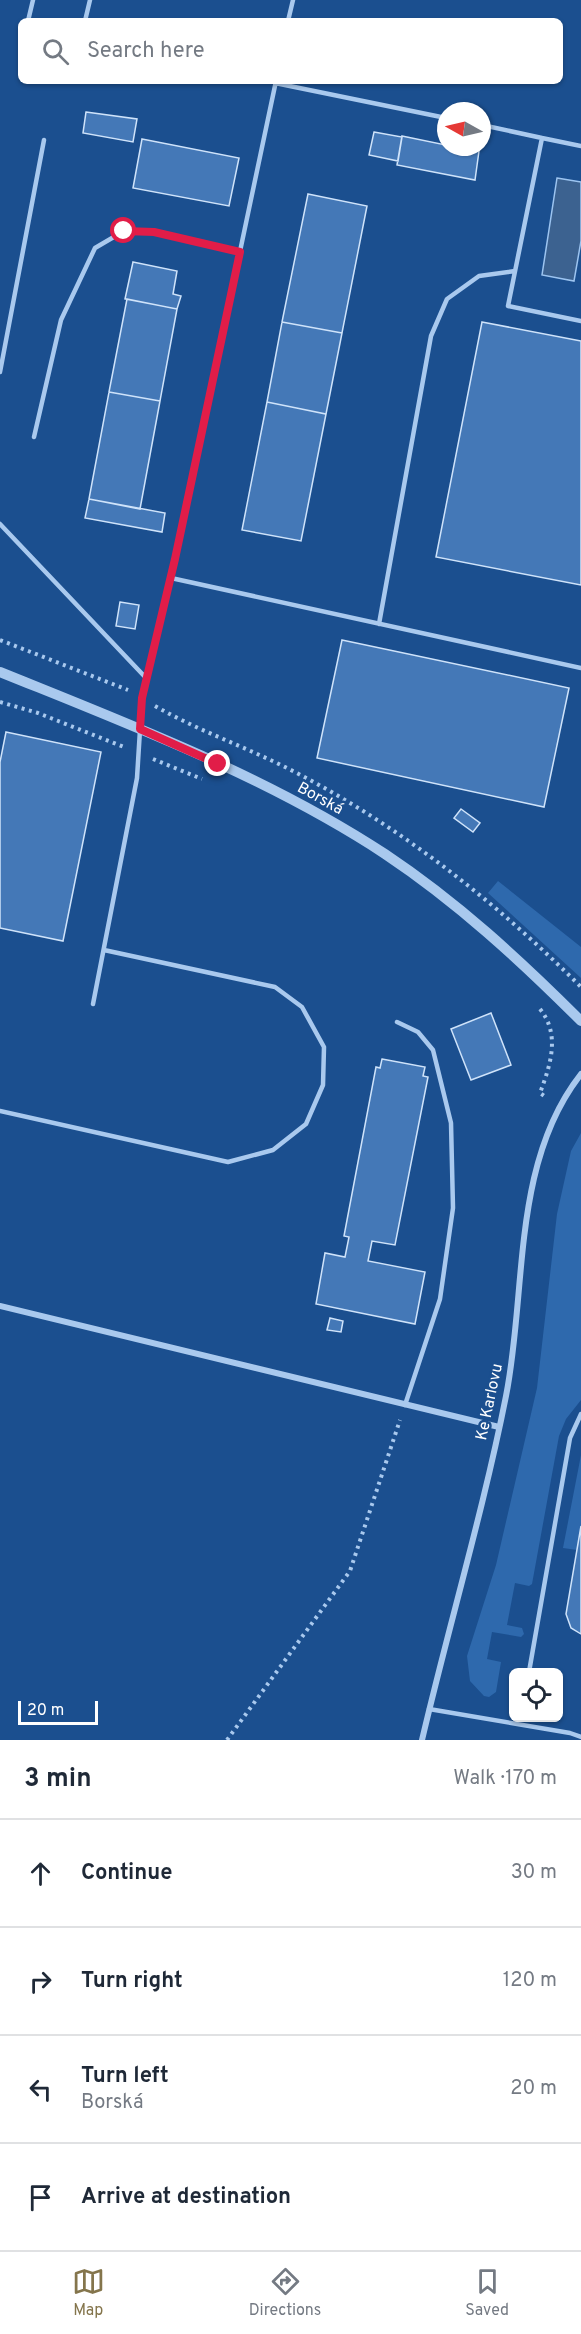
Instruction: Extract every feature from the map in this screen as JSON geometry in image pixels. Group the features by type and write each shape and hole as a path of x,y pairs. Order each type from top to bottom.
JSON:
{"street":[{"name":"Borská","path":"0,672 140,729 302,804 385,854 460,909 535,975 581,1021"},
{"name":"Ke Karlovu","path":"422,1740 499,1427 518,1324 531,1190 549,1130 560,1106 581,1074"},
{"path":"0,1306 499,1427"}],"lane":[{"path":"29,18 33,0"},
{"path":"87,18 90,0"},
{"path":"289,18 293,0"},
{"path":"93,1004 137,778 142,698 171,578 275,84"},
{"path":"284,84 437,116"},
{"path":"491,128 581,146"},
{"path":"542,138 508,306 581,321"},
{"path":"0,372 44,140"},
{"path":"34,437 61,320 94,248 124,231 134,231 154,232 240,252"},
{"path":"379,624 431,336 447,299 479,276 516,271"},
{"path":"0,524 147,679"},
{"path":"171,578 581,668"},
{"path":"0,1111 228,1161 273,1150 306,1124 323,1085 324,1047 302,1007 275,987 104,950"},
{"path":"397,1022 418,1032 433,1050 451,1133 453,1208 440,1299 405,1406"},
{"path":"529,1668 570,1438 581,1414"},
{"path":"429,1709 581,1737"}],"path":[{"path":"0,640 128,690 171,715"},
{"path":"0,702 38,713 203,779"},
{"path":"535,1005 543,1012 552,1035 552,1061 540,1094"},
{"path":"227,1740 350,1571 405,1406"}],"shaded area":[{"path":"557,178 581,182 581,241 574,281 542,275"},
{"path":"498,881 581,947 581,978 488,893"},
{"path":"581,1133 581,1400 566,1419 559,1436 532,1584 529,1586 515,1583 507,1625 522,1628 524,1634 521,1637 492,1632 487,1659 501,1662 496,1692 489,1697 484,1696 470,1681 467,1656 496,1565 537,1388 557,1214 571,1151"},
{"path":"581,1455 581,1526 577,1550 563,1548"}],"building":[{"path":"86,112 137,119 133,142 83,133"},
{"path":"374,132 402,137 398,161 369,155"},
{"path":"402,136 437,143 437,156 478,156 475,180 397,165"},
{"path":"142,139 239,158 229,206 133,188"},
{"path":"308,194 367,206 342,333 282,322"},
{"path":"133,262 177,271 173,294 181,296 177,309 125,299"},
{"path":"127,299 177,309 160,401 109,392"},
{"path":"282,322 342,333 326,414 267,402"},
{"path":"482,322 581,341 581,585 436,557"},
{"path":"109,392 160,401 140,509 89,499"},
{"path":"267,402 326,414 301,541 242,530"},
{"path":"89,499 165,513 162,532 85,518"},
{"path":"120,602 139,605 135,629 116,626"},
{"path":"342,640 569,688 544,807 317,758"},
{"path":"6,732 101,752 63,941 0,928 0,762"},
{"path":"461,809 480,823 473,832 454,818"},
{"path":"491,1013 511,1065 471,1080 451,1029"},
{"path":"382,1059 425,1067 423,1076 428,1077 395,1245 372,1241 368,1261 425,1272 415,1324 316,1304 325,1253 345,1257 349,1237 344,1236 376,1067 380,1068"},
{"path":"330,1318 343,1321 341,1332 327,1330"},
{"path":"581,1526 581,1634 571,1628 566,1614"}],"route":[{"path":"124,231 154,232 240,252 175,559 142,698 140,729 218,764"}]}
